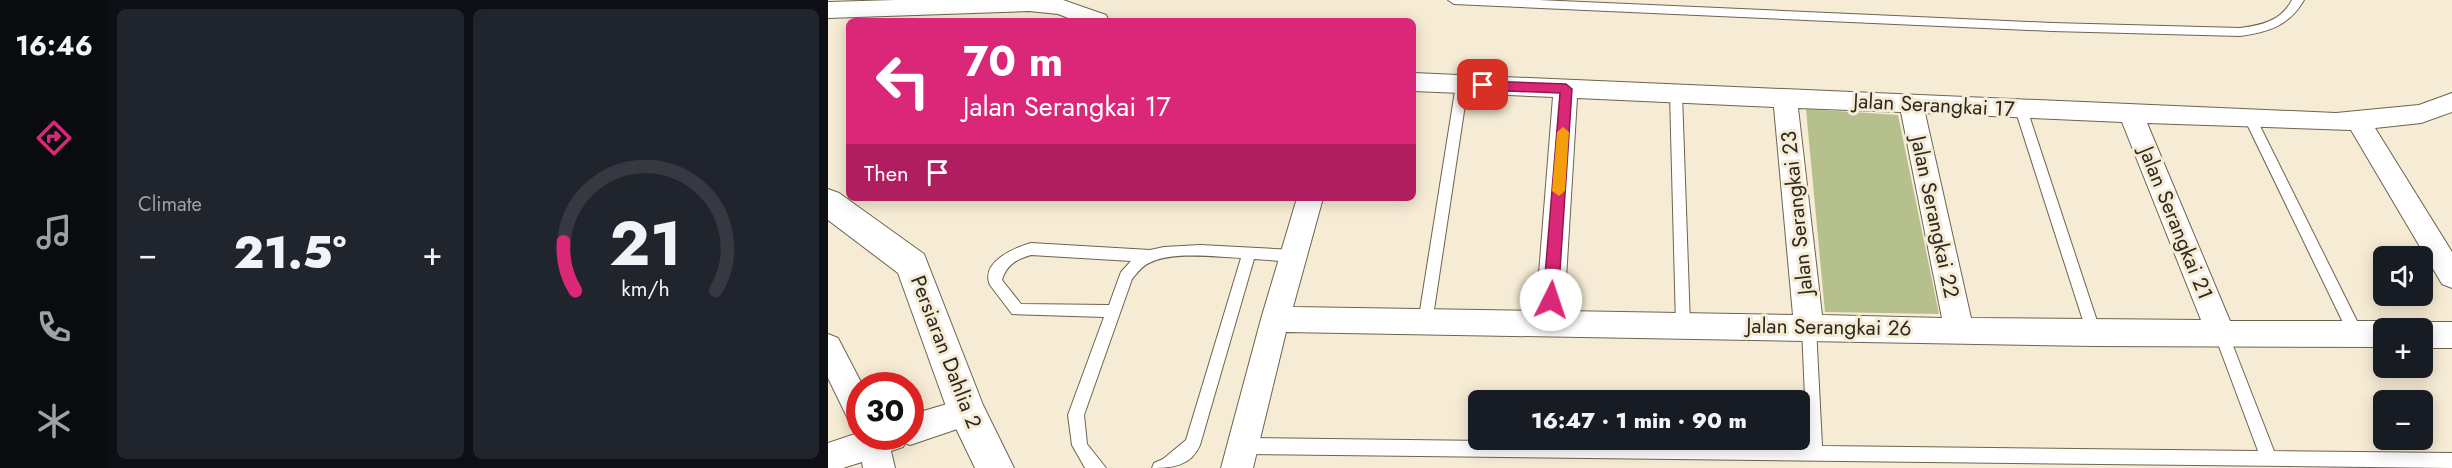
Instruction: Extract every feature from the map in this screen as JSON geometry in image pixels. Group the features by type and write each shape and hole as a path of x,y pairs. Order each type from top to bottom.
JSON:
{"street":[{"path":"828,10 974,3 1029,3 1061,7 1090,18"},
{"name":"Jalan Serangkai 17","path":"1416,82 2251,120 2358,120 2421,114 2452,102"},
{"path":"1549,323 1566,89"},
{"name":"Jalan Serangkai 23","path":"1785,99 1809,327"},
{"name":"Jalan Serangkai 22","path":"1911,104 1959,329"},
{"name":"Jalan Serangkai 21","path":"2131,114 2221,333"},
{"path":"2358,120 2452,276"},
{"path":"1239,457 1309,201"},
{"name":"Persiaran Dahlia 2","path":"828,202 912,264 967,412 995,468"},
{"name":"Jalan Serangkai 26","path":"1275,319 2094,333 2370,334"},
{"path":"2433,335 2452,335"},
{"path":"828,347 846,383"},
{"path":"924,426 967,412"},
{"path":"828,458 863,450"}],"lane":[{"path":"1454,0 2040,26 2240,32 2260,30 2279,23 2293,12 2298,0"},
{"path":"1425,323 1462,84"},
{"path":"1676,94 1683,325"},
{"path":"2020,109 2094,333"},
{"path":"2251,120 2370,334"},
{"path":"1114,311 1017,310 995,281 997,268 1013,254 1031,249 1149,256 1176,251 1294,256"},
{"path":"1160,468 1169,464 1192,445 1249,254"},
{"path":"1098,468 1086,460 1075,434 1076,415 1126,276 1134,266 1149,256"},
{"path":"1809,327 1815,453"},
{"path":"2221,333 2269,459"},
{"path":"1239,457 1815,453 2452,461"}],"green space":[{"path":"1806,109 1898,115 1939,314 1825,312"}],"slow traffic":[{"path":"1559,191 1563,132"}],"route":[{"path":"1483,85 1566,89 1551,300"}]}
